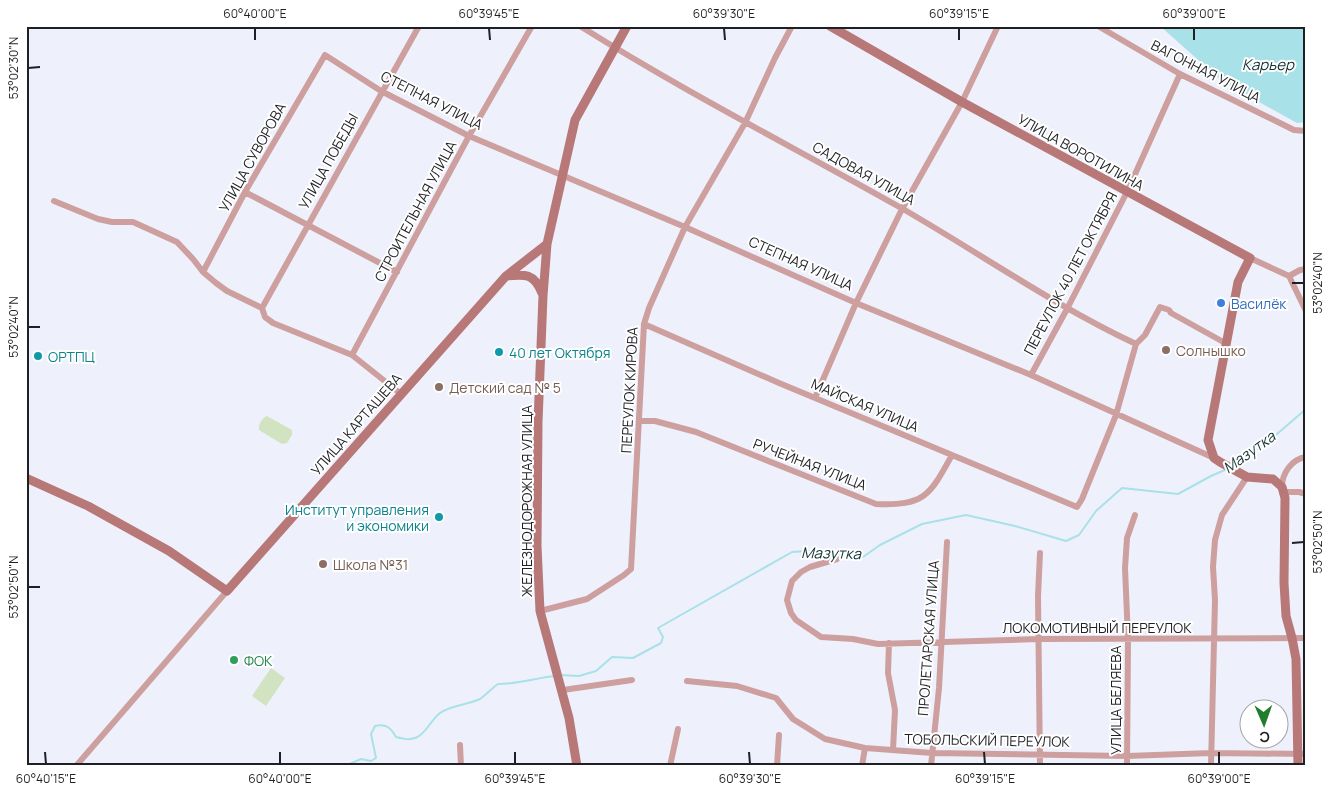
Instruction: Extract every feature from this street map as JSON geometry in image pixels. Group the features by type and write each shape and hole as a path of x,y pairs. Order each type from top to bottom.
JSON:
{"street":[{"name":"УЛИЦА ПОБЕДЫ","path":"262,308 419,26"},
{"name":"СТРОИТЕЛЬНАЯ УЛИЦА","path":"352,355 470,136 532,26"},
{"name":"САДОВАЯ УЛИЦА","path":"580,26 745,123 902,209 1067,308 1136,344"},
{"name":"ЖЕЛЕЗНОДОРОЖНАЯ УЛИЦА","path":"577,766 563,690 540,611 537,527 538,422 543,296 547,244 575,120 627,26"},
{"name":"ПЕРЕУЛОК КИРОВА","path":"540,611 587,599 624,576 631,568 644,324 649,308 685,227 745,123 792,26"},
{"name":"УЛИЦА ВОРОТИЛИНА","path":"830,26 962,102 1127,192 1250,258 1289,276"},
{"path":"816,398 856,303 902,209 962,102 998,26"},
{"name":"ВАГОННАЯ УЛИЦА","path":"1098,26 1180,74 1294,130 1306,131"},
{"name":"СТЕПНАЯ УЛИЦА","path":"325,54 382,91 470,136 685,227 856,303 1031,375 1214,458 1247,478 1273,479 1283,489"},
{"name":"УЛИЦА СУВОРОВА","path":"203,272 245,192 325,54"},
{"name":"ПЕРЕУЛОК 40 ЛЕТ ОКТЯБРЯ","path":"1031,375 1127,192 1180,74"},
{"path":"245,192 306,226 397,272"},
{"path":"54,201 98,219 112,222 133,222 177,242 203,272 227,291 262,308 266,317 273,323 352,355 401,394"},
{"name":"УЛИЦА КАРТАШЕВА","path":"76,766 227,591 506,276 547,244"},
{"path":"1214,458 1208,440 1238,282 1250,258"},
{"path":"1306,269 1289,276 1306,311"},
{"path":"506,276 528,275 535,280 543,296"},
{"path":"1116,415 1136,344 1145,335 1160,308 1169,310 1171,313 1227,344"},
{"name":"МАЙСКАЯ УЛИЦА","path":"644,324 1077,507 1116,415"},
{"name":"РУЧЕЙНАЯ УЛИЦА","path":"639,420 655,421 696,432 876,504 895,505 926,496 938,480 952,455"},
{"path":"1298,766 1302,754 1296,659 1286,616 1285,498 1282,482 1291,464 1299,458 1306,457"},
{"path":"26,478 88,506 170,551 227,591"},
{"path":"1211,766 1215,600 1213,567 1215,540 1222,515 1247,478"},
{"path":"1283,489 1306,494"},
{"name":"УЛИЦА БЕЛЯЕВА","path":"1127,766 1128,639 1125,568 1128,538 1135,515"},
{"name":"ПРОЛЕТАРСКАЯ УЛИЦА","path":"931,766 939,688 947,542"},
{"path":"1040,553 1038,596 1040,766"},
{"name":"ЛОКОМОТИВНЫЙ ПЕРЕУЛОК","path":"837,559 810,567 801,572 792,581 787,600 791,613 796,620 821,637 853,639 878,644 1040,639 1306,638"},
{"path":"889,643 888,673 895,710 893,750"},
{"path":"563,690 632,680"},
{"name":"ТОБОЛЬСКИЙ ПЕРЕУЛОК","path":"687,682 737,686 776,698 793,719 825,739 866,748 932,753 1127,756 1211,753 1302,754"},
{"path":"670,766 678,729"},
{"path":"777,766 779,735"},
{"path":"460,745 461,766"},
{"path":"862,766 866,748"}],"green space":[{"path":"267,416 292,430 292,435 287,443 282,444 259,430 261,422"},
{"path":"271,668 285,678 266,706 252,696"}],"water":[{"name":"Карьер","path":"1160,26 1306,26 1306,122 1297,123 1223,82"}],"waterway":[{"name":"Мазутка","path":"1233,466 1270,440 1306,409"},
{"name":"Мазутка","path":"560,675 579,676 596,671 612,657 633,658 661,643 663,637 658,628 792,552 808,551 863,557 880,545 922,524 966,515 1015,526 1066,541 1079,535 1096,511 1122,488 1178,494 1227,469"},
{"name":"Мазутка","path":"345,766 361,759 371,761 376,758 371,734 375,726 382,725 388,727 396,737 414,739 422,734 440,713 449,708 480,699 498,684 555,676"}],"place":[{"name":"Василёк","path":"1221,303"},
{"name":"Солнышко","path":"1166,350"},
{"name":"40 лет Октября","path":"499,352"},
{"name":"ОРТПЦ","path":"38,356"},
{"name":"Детский сад № 5","path":"439,387"},
{"name":"Институт управления и экономики","path":"439,517"},
{"name":"Школа №31","path":"323,564"},
{"name":"ФОК","path":"234,660"}]}
